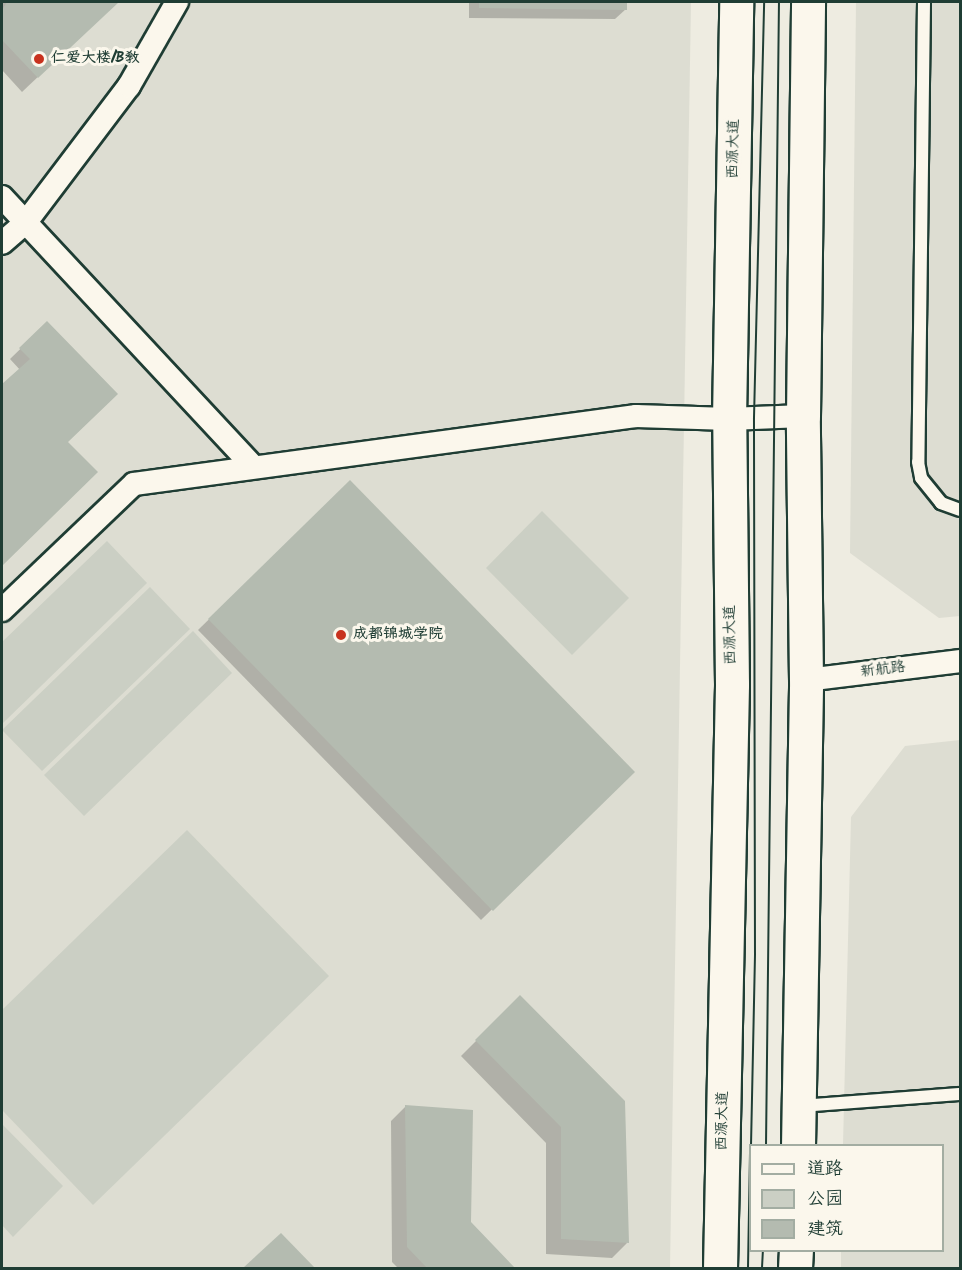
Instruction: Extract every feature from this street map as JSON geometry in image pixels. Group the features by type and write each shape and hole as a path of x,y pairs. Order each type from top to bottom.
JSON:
{"main road":[{"name":"西源大道","path":"720,1269 732,684 729,419 736,2"},
{"path":"798,1144 806,680 803,416 808,2"},
{"path":"795,1269 796,1252"}],"street":[{"path":"2,243 26,222 129,86 177,2"},
{"path":"2,197 252,465"},
{"path":"2,610 134,484 252,465 636,416 729,419 803,416"},
{"name":"新航路","path":"806,680 960,661"}],"lane":[{"path":"924,2 918,462 921,478 941,503 960,510"},
{"path":"798,1107 960,1094"}],"shaded area":[{"name":"成都锦城学院","path":"2,2 691,2 670,1268 2,1268"},
{"path":"856,2 960,2 960,616 939,618 850,553"},
{"path":"960,740 960,1268 841,1268 841,1252 944,1252 944,1144 843,1144 851,817 905,746"}],"green space":[{"path":"542,511 629,598 572,655 486,568"},
{"path":"107,541 147,583 2,724 2,642"},
{"path":"150,587 190,629 42,771 2,730"},
{"path":"193,631 232,673 84,816 44,775"},
{"path":"187,830 329,976 93,1205 2,1110 2,1010"},
{"path":"2,1124 63,1186 13,1237 2,1225"}],"building":[{"name":"仁爱大楼/B教","path":"7,2 119,2 38,78 2,40 2,10"},
{"path":"479,2 627,2 627,10 479,8"},
{"path":"47,321 118,394 68,442 98,472 2,566 2,384 30,359 19,348"},
{"path":"350,480 635,772 493,911 208,619"},
{"path":"520,995 625,1101 629,1243 561,1239 561,1127 475,1040"},
{"path":"405,1105 473,1110 471,1222 515,1268 427,1268 407,1247"},
{"path":"281,1233 315,1268 243,1268"}],"tram line":[{"path":"751,1144 755,954 754,418 764,2"},
{"path":"766,1144 779,2"},
{"path":"748,1268 749,1209"},
{"path":"762,1268 763,1252"}],"place":[{"name":"仁爱大楼/B教","path":"39,59"},
{"name":"成都锦城学院","path":"341,635"}]}
